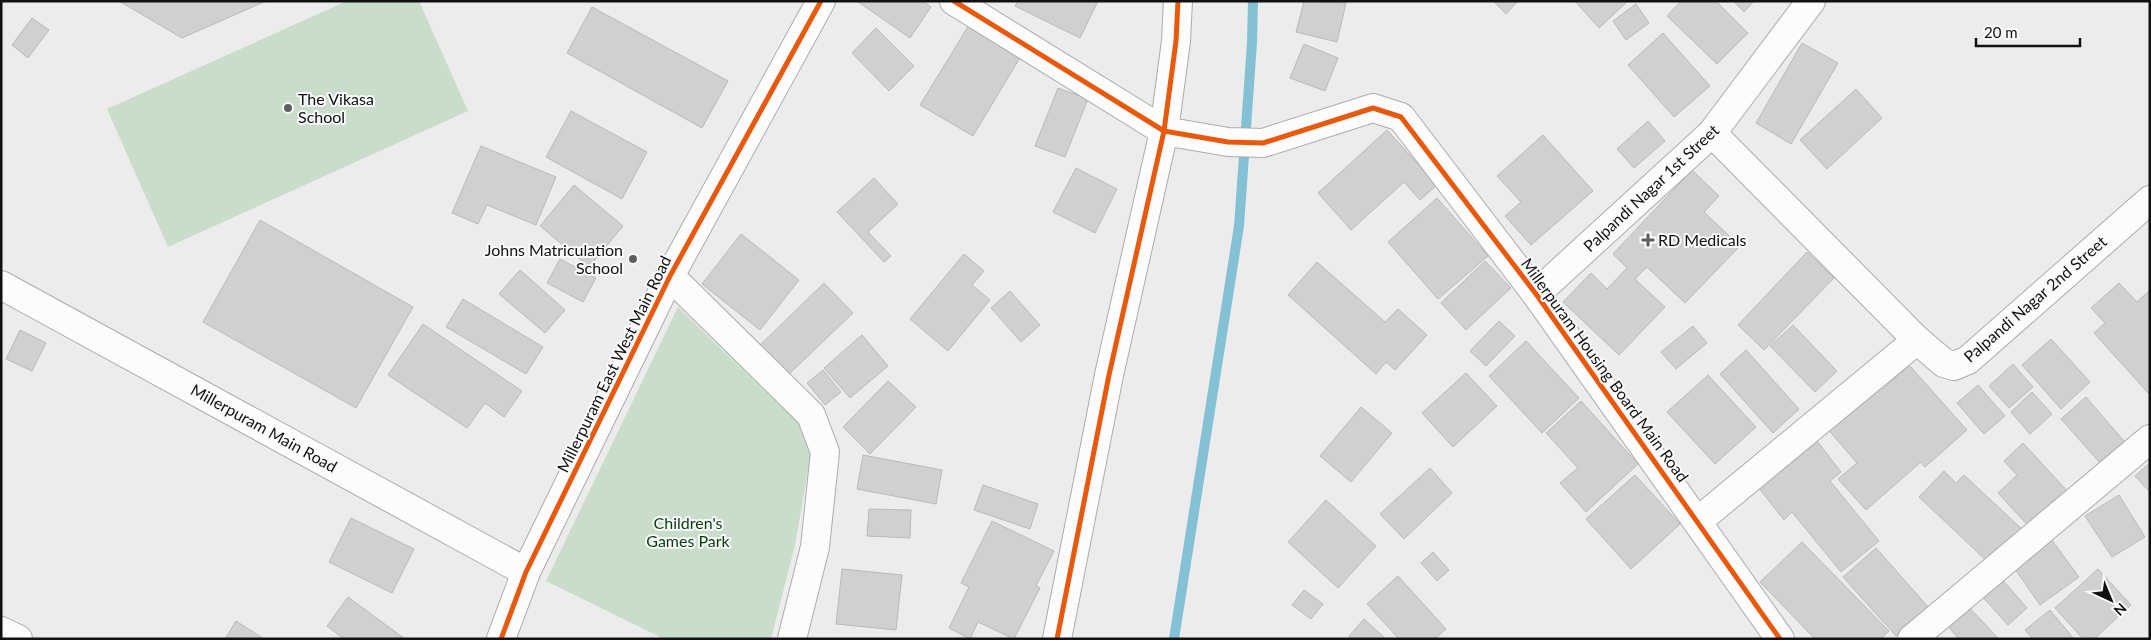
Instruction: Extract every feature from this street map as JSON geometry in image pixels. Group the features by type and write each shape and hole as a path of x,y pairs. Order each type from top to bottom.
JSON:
{"street":[{"name":"Millerpuram East West Main Road","path":"501,639 526,572 670,276 821,1"},
{"path":"954,1 1164,131"},
{"path":"1057,639 1109,375 1164,131 1176,41 1178,1"},
{"name":"Palpandi Nagar 1st Street","path":"1536,294 1712,133 1811,1"},
{"name":"Millerpuram Housing Board Main Road","path":"1164,131 1228,142 1263,144 1373,108 1401,117 1536,294 1780,639"},
{"name":"Palpandi Nagar 2nd Street","path":"1712,133 1917,340 1944,363 1954,366 1968,360 2150,200"},
{"path":"670,276 811,415 825,452 815,547 792,639"},
{"name":"Millerpuram Main Road","path":"1,284 526,572"},
{"path":"1698,521 1917,340"},
{"path":"1912,639 2150,439"},
{"path":"1,631 18,639"}],"green space":[{"path":"347,1 419,1 468,111 168,247 107,109"},
{"name":"Children's Games Park","path":"678,307 799,424 811,454 795,545 771,639 664,639 546,581"}],"building":[{"path":"119,1 266,1 182,38"},
{"path":"857,1 923,1 931,7 910,38"},
{"path":"1018,1 1098,1 1080,38 1015,6"},
{"path":"1304,1 1346,3 1337,42 1296,32"},
{"path":"1493,1 1518,1 1506,14"},
{"path":"1575,1 1628,1 1599,28"},
{"path":"1681,1 1716,1 1748,33 1717,64 1667,16"},
{"path":"1733,1 1754,1 1744,12"},
{"path":"1636,4 1649,23 1626,40 1613,21"},
{"path":"592,7 728,81 702,128 567,53"},
{"path":"32,18 49,30 28,58 12,45"},
{"path":"969,25 1021,56 973,136 920,105"},
{"path":"876,28 914,66 889,91 852,53"},
{"path":"1663,33 1710,86 1674,117 1628,65"},
{"path":"1802,43 1838,63 1791,144 1756,123"},
{"path":"1304,44 1338,58 1325,91 1290,78"},
{"path":"1058,88 1088,99 1065,157 1035,146"},
{"path":"1856,89 1882,118 1827,169 1800,140"},
{"path":"571,111 647,152 622,199 546,157"},
{"path":"1648,121 1665,141 1634,168 1617,149"},
{"path":"1387,130 1437,185 1420,200 1404,182 1351,230 1318,193"},
{"path":"1543,135 1593,191 1531,245 1505,216 1521,202 1497,176"},
{"path":"481,146 556,177 536,225 487,205 478,224 452,213"},
{"path":"1076,168 1117,189 1095,233 1053,212"},
{"path":"1692,170 1719,196 1704,212 1740,246 1685,303 1647,267 1635,279 1665,307 1619,355 1563,302 1591,273 1607,289 1627,268 1613,254"},
{"path":"874,178 898,204 868,232 891,256 884,262 837,212"},
{"path":"574,185 623,226 589,267 540,226"},
{"path":"1437,198 1488,256 1438,299 1388,242"},
{"path":"260,220 413,307 356,408 203,322"},
{"path":"741,234 799,280 760,330 702,284"},
{"path":"1807,252 1834,278 1764,350 1738,325"},
{"path":"964,254 984,271 972,285 990,300 948,351 910,319"},
{"path":"560,259 596,278 583,302 547,283"},
{"path":"1485,261 1511,288 1466,330 1441,303"},
{"path":"1317,262 1385,322 1398,309 1427,335 1395,370 1386,362 1376,374 1288,295"},
{"path":"520,270 565,310 545,333 499,294"},
{"path":"824,283 853,313 786,377 757,348"},
{"path":"2119,283 2137,302 2150,290 2150,395 2094,333 2105,323 2091,308"},
{"path":"1010,291 1040,325 1021,342 991,308"},
{"path":"463,299 543,347 526,374 446,327"},
{"path":"1499,321 1515,336 1486,366 1470,351"},
{"path":"423,324 522,391 504,417 485,403 467,428 388,375"},
{"path":"1793,325 1837,371 1815,392 1770,346"},
{"path":"1693,326 1707,343 1676,369 1661,352"},
{"path":"20,330 46,343 32,371 6,359"},
{"path":"862,335 888,366 850,398 824,368"},
{"path":"2051,339 2090,382 2061,409 2022,365"},
{"path":"1526,341 1579,398 1542,433 1489,376"},
{"path":"1746,350 1799,409 1773,433 1720,374"},
{"path":"2013,364 2033,387 2009,408 1989,386"},
{"path":"1909,365 1967,430 1925,467 1921,462 1866,510 1838,479 1857,463 1826,427 1877,382 1883,389"},
{"path":"823,370 841,392 825,405 807,383"},
{"path":"1466,373 1497,406 1453,447 1422,413"},
{"path":"1708,375 1756,427 1715,464 1667,412"},
{"path":"888,381 916,407 870,454 843,427"},
{"path":"1978,385 2005,416 1984,434 1957,403"},
{"path":"2032,392 2052,414 2030,434 2011,412"},
{"path":"2086,397 2124,441 2100,463 2061,419"},
{"path":"1581,401 1638,464 1586,512 1560,483 1578,468 1546,433"},
{"path":"1361,407 1392,433 1351,482 1320,456"},
{"path":"1817,441 1841,472 1830,481 1879,541 1841,572 1792,512 1784,520 1758,487"},
{"path":"2023,443 2071,495 2032,530 1998,493 2017,475 2004,461"},
{"path":"863,455 942,470 936,504 857,489"},
{"path":"2150,463 2150,492 2135,476"},
{"path":"1430,468 1452,493 1404,539 1380,514"},
{"path":"1944,471 1956,483 1964,475 2024,531 1991,565 1919,497"},
{"path":"1635,475 1680,524 1631,569 1586,519"},
{"path":"983,485 1038,504 1030,529 974,510"},
{"path":"2119,495 2145,537 2112,557 2085,516"},
{"path":"1326,500 1376,546 1338,588 1288,542"},
{"path":"869,509 911,510 910,538 867,536"},
{"path":"351,518 414,549 392,593 329,562"},
{"path":"992,521 1054,551 1036,586 1040,588 1014,639 978,622 970,639 949,628 969,587 961,583"},
{"path":"2051,539 2079,577 2040,605 2013,566"},
{"path":"1802,542 1889,631 1881,639 1815,639 1760,582"},
{"path":"1876,548 1929,608 1896,636 1843,577"},
{"path":"1433,552 1449,570 1437,581 1421,563"},
{"path":"842,569 902,575 896,630 836,624"},
{"path":"2098,569 2131,605 2094,639 2083,639 2055,608"},
{"path":"1398,576 1446,629 1435,639 1399,639 1367,604"},
{"path":"1999,576 2027,608 2008,625 1980,594"},
{"path":"1304,590 1323,604 1311,619 1292,605"},
{"path":"348,597 405,639 344,639 327,626"},
{"path":"1965,603 1997,637 1996,639 1959,639 1944,622"},
{"path":"2050,610 2074,639 2033,639 2025,630"},
{"path":"1364,619 1386,639 1351,639 1349,636"},
{"path":"236,621 264,639 225,639"}],"waterway":[{"path":"1174,639 1239,226 1252,43 1253,1"}],"cycle path":[{"path":"501,639 526,572 670,276 821,1"},
{"path":"954,1 1164,131 1228,142 1263,143 1373,108 1401,117 1536,294 1780,639"},
{"path":"1057,639 1109,375 1164,131 1176,41 1178,1"}],"place":[{"name":"The Vikasa School","path":"288,108"},
{"name":"RD Medicals","path":"1648,240"},
{"name":"Johns Matriculation School","path":"633,259"}]}
